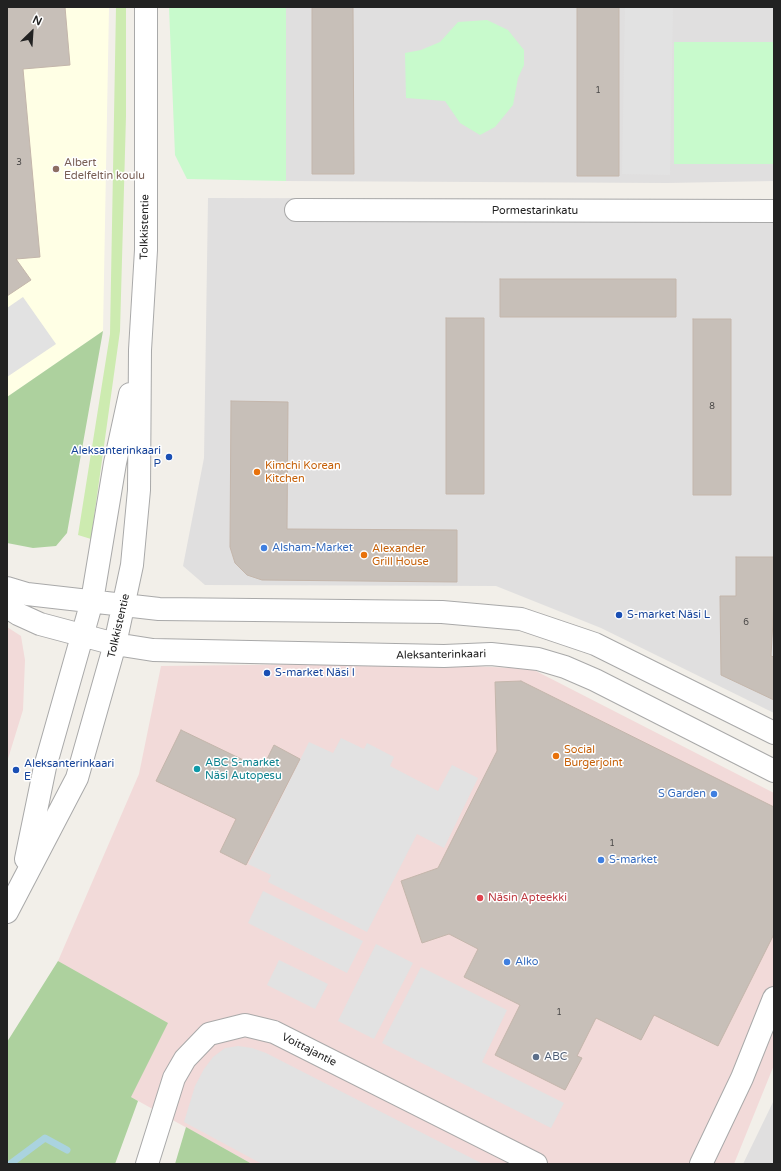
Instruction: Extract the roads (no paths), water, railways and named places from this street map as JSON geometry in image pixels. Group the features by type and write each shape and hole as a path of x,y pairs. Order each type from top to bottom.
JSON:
{"street":[{"name":"Tolkkistentie","path":"7,912 77,778 115,644 132,565 139,490 140,350 146,250 146,7"},
{"name":"Pormestarinkatu","path":"296,210 774,211"},
{"name":"Tolkkistentie","path":"21,883 45,767 84,636 92,601 101,559 115,463 140,350"},
{"path":"7,588 27,594 159,609 442,612 521,619 595,644 774,733"},
{"name":"Aleksanterinkaari","path":"7,607 40,624 115,644 153,650 444,656 491,654 538,660 565,667 595,680 774,771"},
{"path":"701,1164 742,1078 774,998"},
{"name":"Voittajantie","path":"147,1164 174,1078 185,1059 208,1034 245,1025 274,1032 536,1164"},
{"path":"742,1078 774,1034"}],"waterway":[{"path":"10,1164 45,1138 67,1150"}],"place":[{"name":"Albert Edelfeltin koulu","path":"56,169"},
{"name":"Aleksanterinkaari P","path":"169,457"},
{"name":"Kimchi Korean Kitchen","path":"257,472"},
{"name":"Alsham-Market","path":"264,548"},
{"name":"Alexander Grill House","path":"364,555"},
{"name":"S-market Näsi L","path":"619,615"},
{"name":"S-market Näsi I","path":"267,673"},
{"name":"Social Burgerjoint","path":"556,756"},
{"name":"ABC S-market Näsi Autopesu","path":"197,769"},
{"name":"Aleksanterinkaari E","path":"16,770"},
{"name":"S Garden","path":"714,794"},
{"name":"S-market","path":"601,860"},
{"name":"Näsin Apteekki","path":"480,898"},
{"name":"Alko","path":"507,962"},
{"name":"ABC","path":"536,1057"}]}
